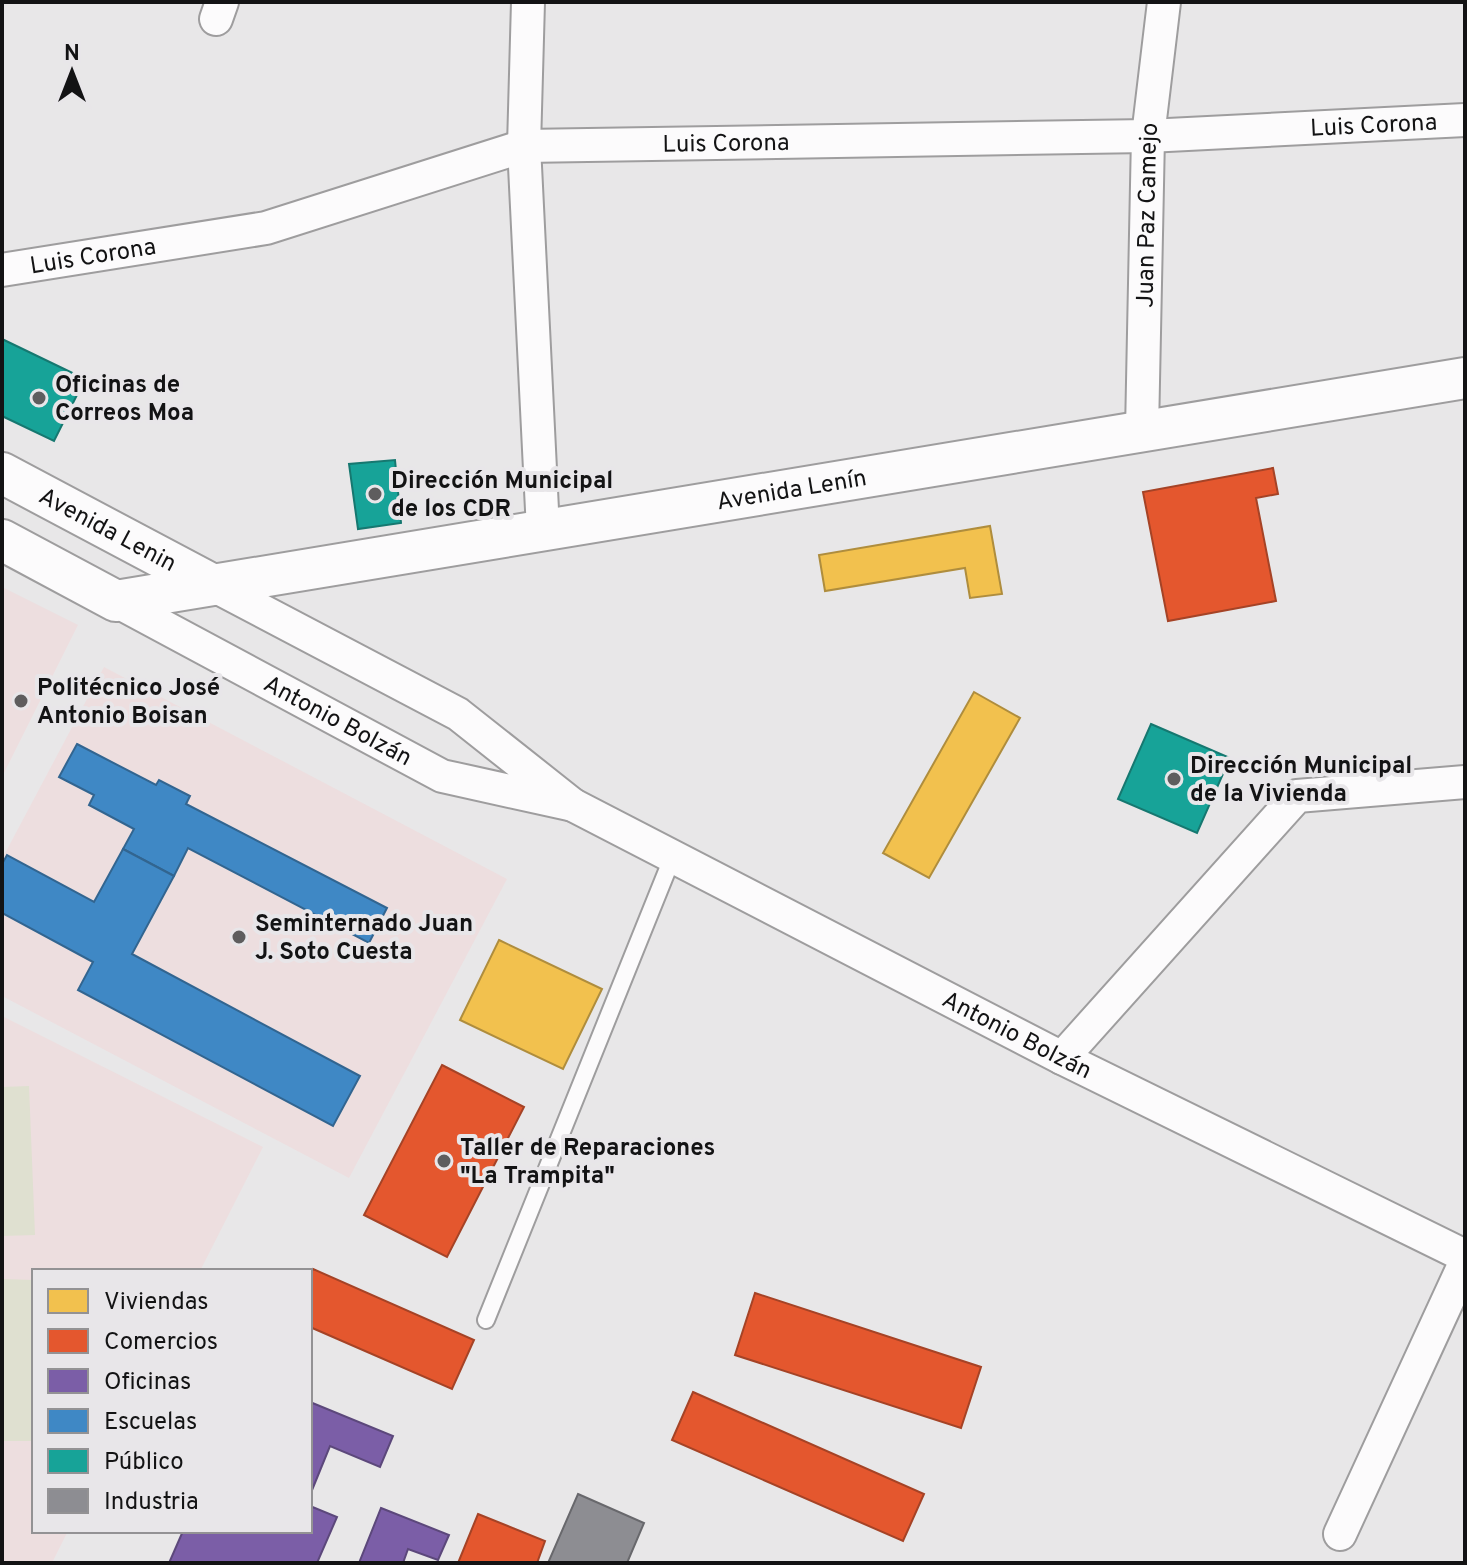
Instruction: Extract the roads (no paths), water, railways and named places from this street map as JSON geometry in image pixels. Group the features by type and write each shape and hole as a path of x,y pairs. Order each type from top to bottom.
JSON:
{"street":[{"path":"528,2 524,146 543,530"},
{"name":"Juan Paz Camejo","path":"1142,431 1148,136 1164,2"},
{"name":"Luis Corona","path":"2,270 266,228 524,146 1148,136 1465,120"},
{"name":"Avenida Lenín","path":"116,601 1465,378"},
{"name":"Avenida Lenin","path":"2,473 213,585"},
{"path":"2,540 116,601"},
{"name":"Antonio Bolzán","path":"213,585 458,714 573,805 1062,1058 1465,1256"},
{"name":"Antonio Bolzán","path":"116,601 442,776 573,805"},
{"path":"1062,1058 1297,796 1465,782"},
{"path":"1340,1534 1465,1263"}],"lane":[{"path":"486,1320 673,856"}],"place":[{"name":"Oficinas de Correos Moa","path":"39,398"},
{"name":"Dirección Municipal de los CDR","path":"375,494"},
{"name":"Politécnico José Antonio Boisan","path":"21,701"},
{"name":"Dirección Municipal de la Vivienda","path":"1174,779"},
{"name":"Seminternado Juan J. Soto Cuesta","path":"239,937"},
{"name":"Taller de Reparaciones \"La Trampita\"","path":"444,1161"}]}
